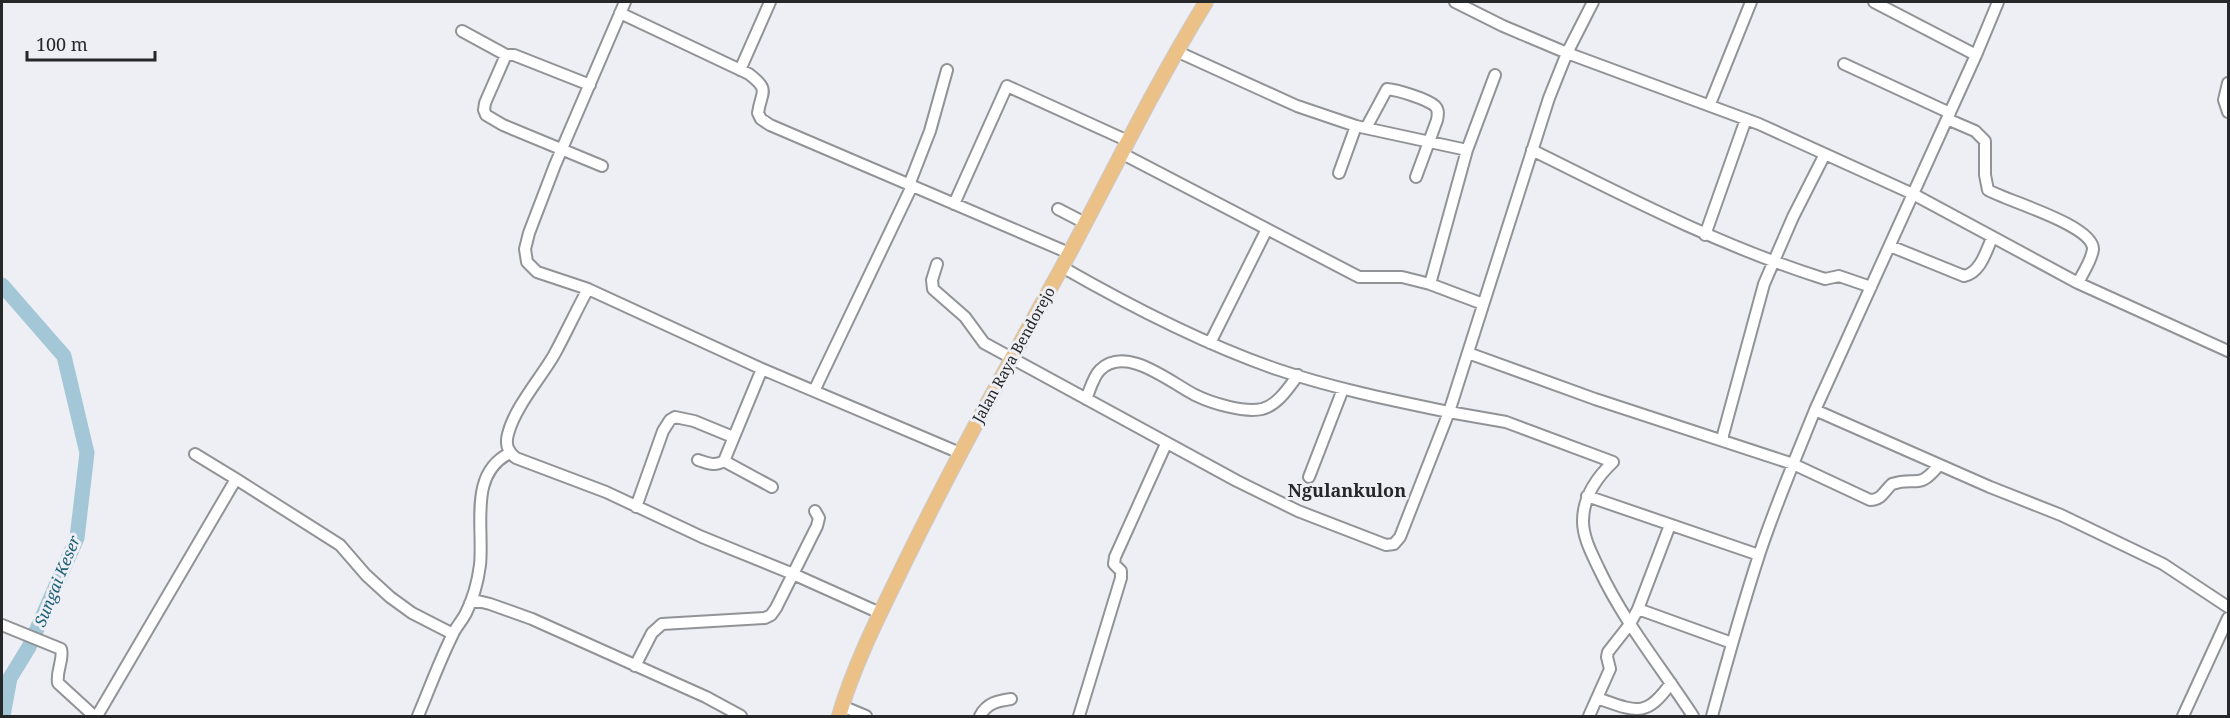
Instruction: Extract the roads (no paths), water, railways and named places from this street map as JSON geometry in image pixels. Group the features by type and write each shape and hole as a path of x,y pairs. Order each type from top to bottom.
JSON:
{"main road":[{"name":"Jalan Raya Bendorejo","path":"840,711 845,693 880,613 960,453 1062,267 1176,51 1206,2"}],"street":[{"path":"625,2 529,233 525,249 527,262 537,272 588,289 762,369 960,453"},
{"path":"741,69 770,2"},
{"path":"1455,2 1503,26 1567,53 1710,104 1825,154 1913,194 2078,284 2229,351"},
{"path":"938,264 932,280 933,289 965,317 984,343 1166,444 1299,511 1372,541 1386,545 1394,544 1400,537 1449,412 1549,98 1567,53 1593,2"},
{"path":"1710,104 1751,2"},
{"path":"1874,2 1976,55"},
{"path":"1712,717 1759,555 1793,464 1998,2"},
{"path":"621,13 749,74 761,85 764,94 758,113 761,119 770,126 1069,253"},
{"path":"462,31 506,55 514,55 590,85"},
{"path":"1176,51 1297,106 1361,127 1467,150"},
{"path":"506,55 485,104 486,115 503,125 602,166"},
{"path":"1844,64 1976,131 1985,141 1985,175 1988,190 2072,227 2091,241 2093,250 2078,284"},
{"path":"814,391 911,185 930,131 947,70"},
{"path":"1430,285 1467,150 1495,75"},
{"path":"2229,83 2224,100 2229,112"},
{"path":"954,204 1007,86 1124,147 1267,229 1359,277 1392,276 1430,285 1483,304"},
{"path":"1339,173 1361,127 1385,91 1390,89 1435,106 1438,113 1430,142 1416,177"},
{"path":"1705,235 1746,119"},
{"path":"1532,150 1705,235 1825,279 1829,280 1839,276 1871,287"},
{"path":"1724,441 1723,435 1758,302 1773,260 1825,154"},
{"path":"1058,209 1085,223"},
{"path":"1210,343 1267,229"},
{"path":"1890,246 1964,276 1977,269 1992,238"},
{"path":"1062,267 1104,291 1210,343 1298,375 1449,412 1506,422 1613,462 1601,472 1587,496 1583,522 1584,533 1608,589 1693,717"},
{"path":"588,289 554,355 512,421 507,436 510,453 516,458 606,492 702,537 880,613"},
{"path":"1468,353 1595,399 1793,464 1870,500 1877,500 1883,496 1892,484 1906,481 1922,482 1939,465"},
{"path":"1086,399 1098,372 1112,363 1133,363 1153,369 1197,396 1231,407 1245,408 1261,409 1270,405 1281,396 1298,375"},
{"path":"698,460 711,465 724,461 762,369"},
{"path":"1309,477 1344,388"},
{"path":"1815,410 1939,465 2061,515 2153,559 2229,607"},
{"path":"636,507 663,431 670,420 675,417 694,421 733,437"},
{"path":"1079,717 1121,578 1121,571 1114,564 1115,557 1166,444"},
{"path":"418,717 453,634 470,603 480,565 482,490 493,464 510,453"},
{"path":"195,454 340,545 366,575 397,602 412,613 453,634"},
{"path":"724,461 772,487"},
{"path":"5,626 61,649 58,683 96,717 236,479"},
{"path":"1587,496 1759,555"},
{"path":"635,666 652,633 662,624 746,620 771,615 818,526 819,518 815,511"},
{"path":"1589,717 1610,669 1608,652 1638,609 1670,525"},
{"path":"470,603 478,601 532,619 706,697 741,717"},
{"path":"1638,609 1732,643"},
{"path":"2183,717 2229,618"},
{"path":"1597,698 1626,711 1635,713 1651,711 1658,706 1671,683"},
{"path":"980,717 991,703 1011,699"},
{"path":"840,711 866,717"}],"waterway":[{"name":"Sungai Keser","path":"2,285 64,356 87,453 77,538 29,647 10,678 3,716"}],"district":[{"name":"Ngulankulon","path":"1347,491"}]}
